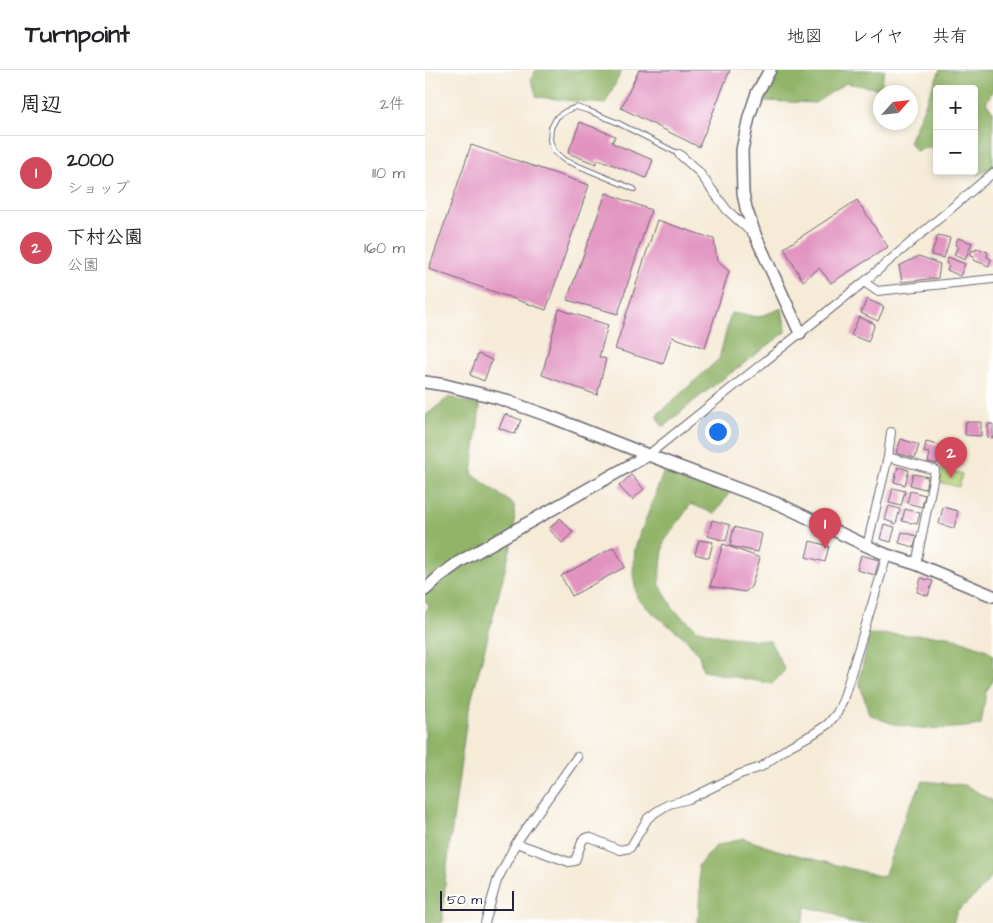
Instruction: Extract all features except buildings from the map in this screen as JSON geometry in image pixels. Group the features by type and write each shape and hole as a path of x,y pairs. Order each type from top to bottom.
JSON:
{"street":[{"path":"770,70 757,93 749,117 742,150 743,194 756,237 800,332"},
{"path":"679,154 697,171 727,210 756,237"},
{"path":"425,590 459,562 647,455 864,282 993,173"},
{"path":"864,282 877,291 993,279"},
{"path":"425,382 498,398 546,415 781,505 887,555 916,564 993,596"},
{"path":"867,546 888,457 891,432"},
{"path":"888,457 935,470 916,564"},
{"path":"516,843 569,862 575,860 583,839 589,837 620,850 630,848 648,818 656,812 669,804 689,799 740,774 761,767 790,746 828,724 837,714 843,700 887,555"},
{"path":"485,923 497,881 516,843 577,757"}],"lane":[{"path":"634,189 564,160 554,151 550,140 551,128 557,117 576,107 616,122 679,154"}],"green space":[{"path":"536,70 622,70 605,104 537,97 531,79"},
{"path":"781,70 885,70 881,85 873,85 873,88 846,83 815,103 764,101"},
{"path":"940,70 993,70 993,90 986,103 993,111 993,167 978,174 978,85 934,85"},
{"path":"933,86 933,146 916,151 909,142 914,130 918,130 918,121"},
{"path":"782,308 786,332 700,396 663,427 656,416 719,359 731,313 759,317"},
{"path":"449,397 480,406 472,474 514,505 515,531 467,717 446,873 442,923 425,923 425,612 429,605 425,601 425,416"},
{"path":"665,468 730,492 715,514 691,504 664,542 659,583 674,610 698,630 721,636 770,641 785,670 772,684 703,671 699,655 684,637 656,616 637,598 633,573 635,548"},
{"path":"943,469 962,474 959,487 940,482"},
{"path":"870,634 949,636 987,650 993,655 993,681 986,692 981,725 959,728 901,726 869,714 859,681"},
{"path":"923,781 965,785 993,801 993,875 976,895 957,911 953,923 849,923 833,913 806,907 803,923 698,923 700,890 698,866 716,846 743,838 777,850 884,877 906,813"}],"place":[{"name":"下村公園","path":"951,478"},
{"name":"2000","path":"825,549"}]}
